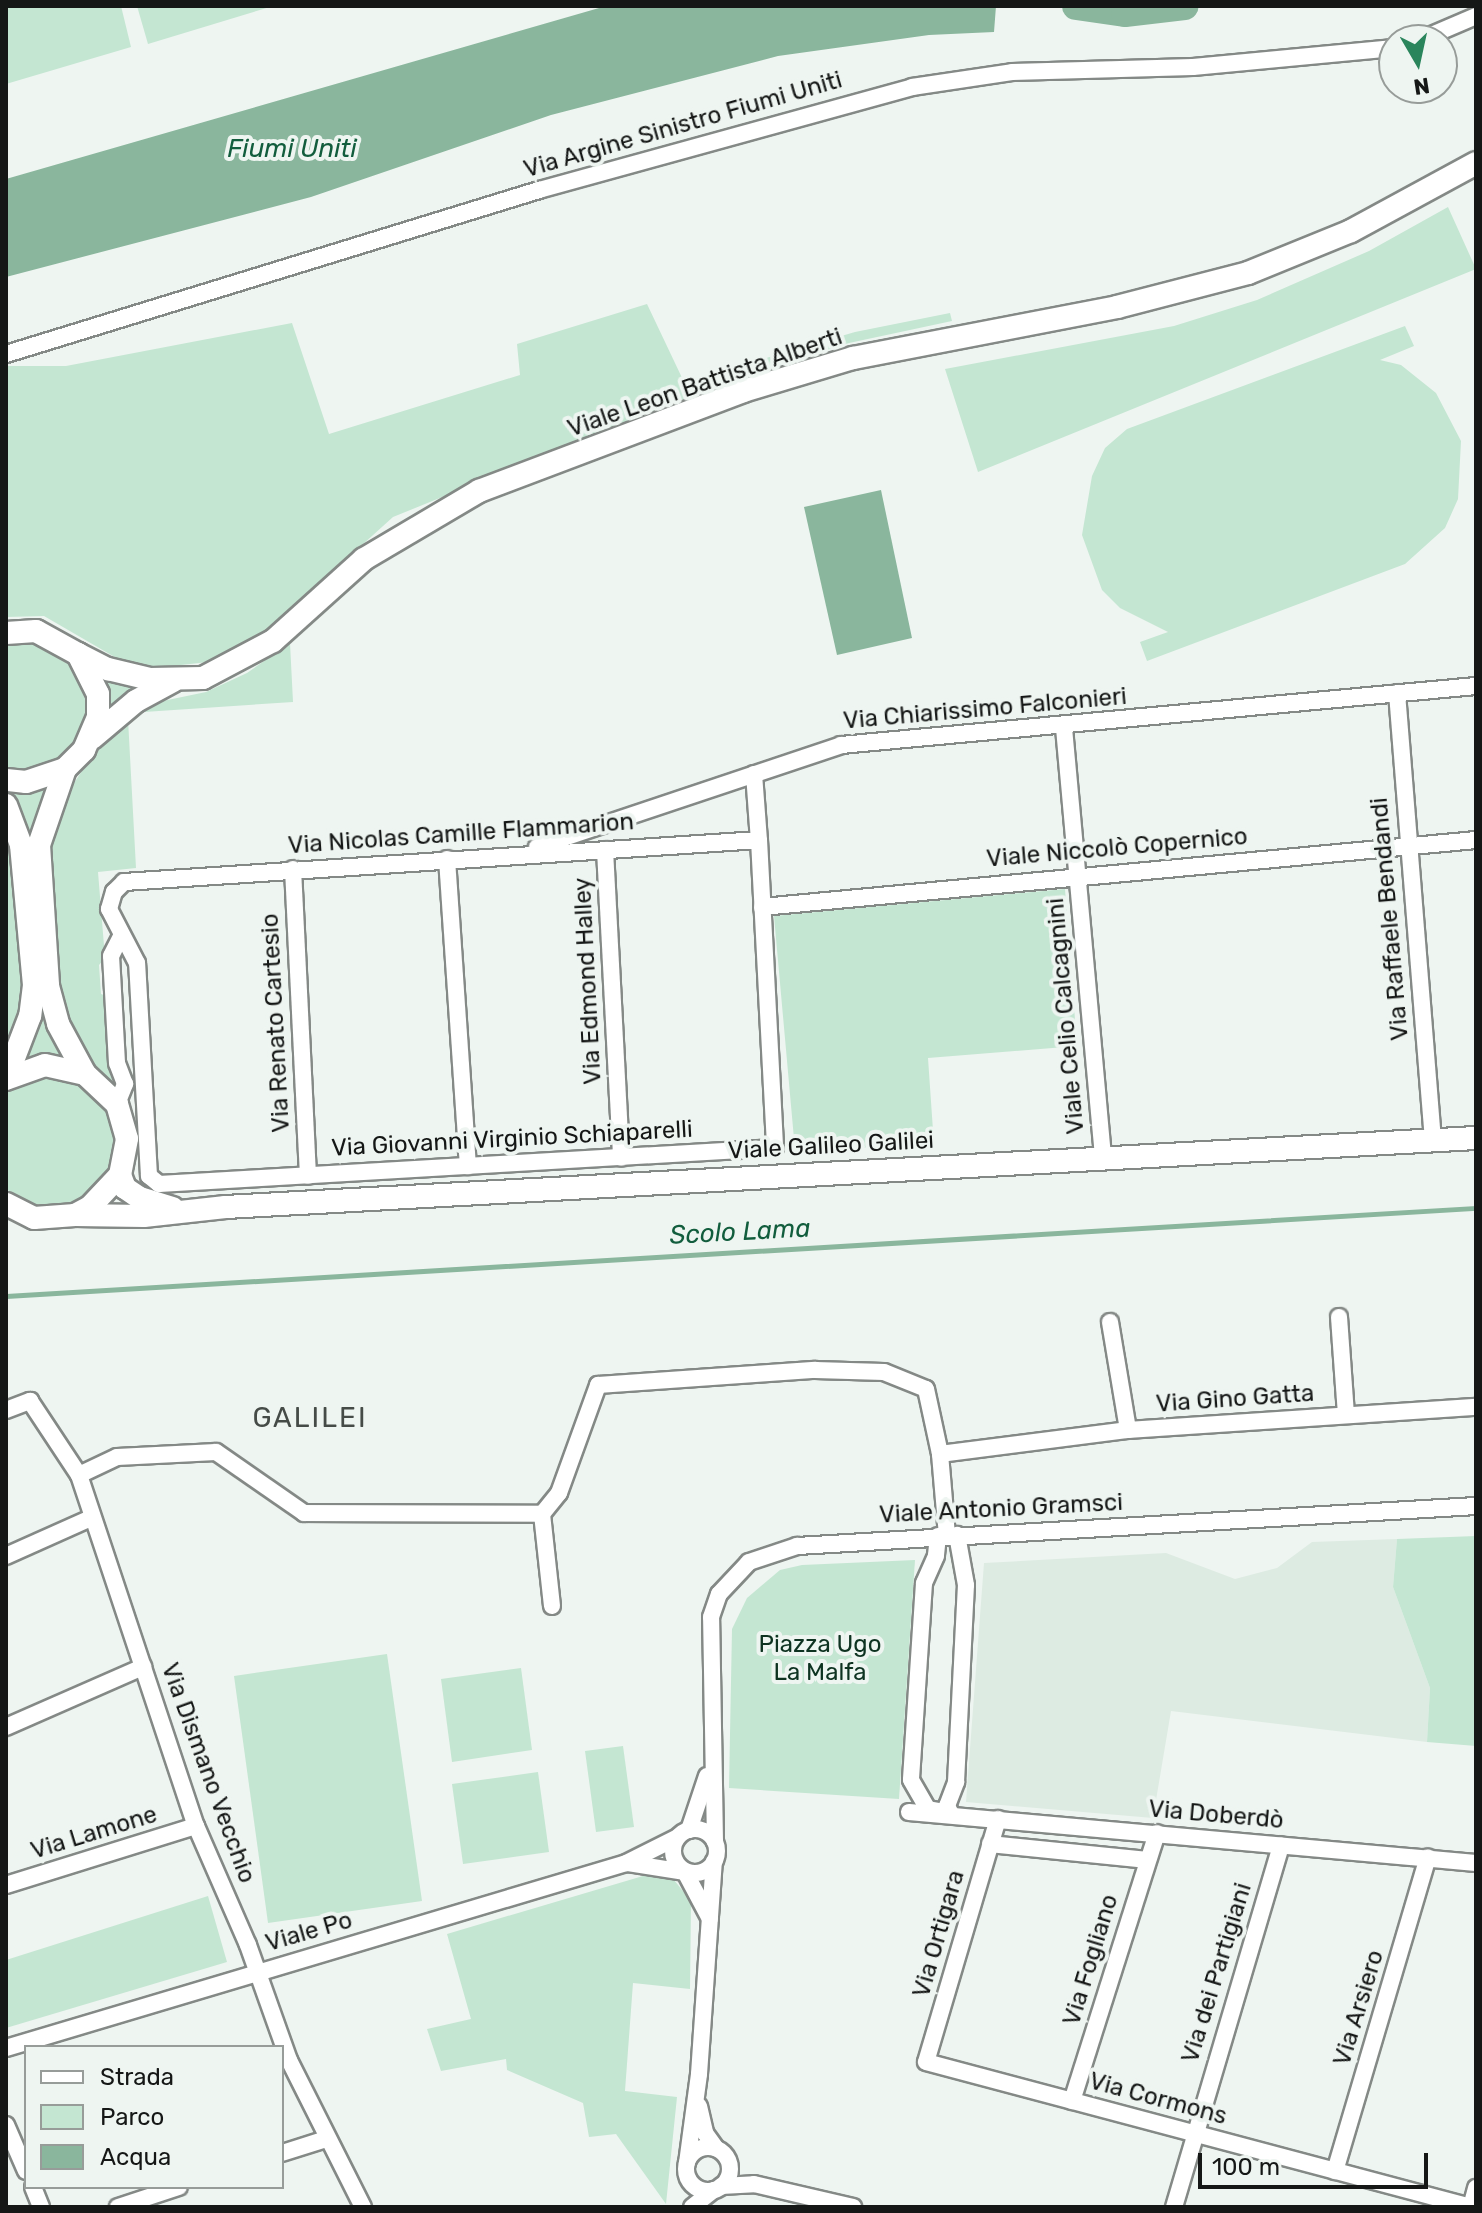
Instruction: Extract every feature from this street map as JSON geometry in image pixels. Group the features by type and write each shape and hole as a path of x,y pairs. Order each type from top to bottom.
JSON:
{"main road":[{"name":"Viale Leon Battista Alberti","path":"65,769 91,739 136,701 173,681 228,668 273,641 364,559 479,491 743,391 853,358 1117,307 1248,273 1351,231 1476,163"},
{"name":"Viale Leon Battista Alberti","path":"6,633 36,631 108,669 173,681"},
{"path":"78,654 98,694 91,739"},
{"path":"6,780 46,778 65,769"},
{"path":"65,769 39,845 48,986 58,1024 85,1074 117,1104 127,1139 120,1175 102,1198 75,1215"},
{"path":"6,805 21,845 34,985 30,1016 6,1079"},
{"path":"6,1079 45,1065 85,1074"},
{"name":"Viale Galileo Galilei","path":"189,1209 1103,1156 1476,1138"},
{"path":"120,1175 125,1188 155,1206 189,1209"},
{"path":"6,1204 34,1218"},
{"path":"6,1221 75,1215 95,1219 189,1209"}],"street":[{"path":"1457,24 1476,16"},
{"name":"Via Argine Sinistro Fiumi Uniti","path":"6,354 554,185 912,87 1012,72 1193,67 1378,50"},
{"name":"Via Chiarissimo Falconieri","path":"515,855 841,745 1064,728 1476,686"},
{"name":"Via Raffaele Bendandi","path":"1397,693 1406,846 1433,1140"},
{"name":"Viale Celio Calcagnini","path":"1064,728 1103,1156"},
{"name":"Via Giovanni Virginio Schiaparelli","path":"145,1113 152,1182 308,1176 775,1148 754,774"},
{"name":"Via Nicolas Camille Flammarion","path":"145,1113 137,963 109,909 114,892 124,882 759,840"},
{"name":"Viale Niccolò Copernico","path":"762,907 1476,840"},
{"name":"Via Edmond Halley","path":"605,850 621,1158"},
{"path":"447,859 468,1166"},
{"name":"Via Renato Cartesio","path":"293,869 308,1176"},
{"path":"117,1104 125,1084 123,1072 117,1063 111,956 121,936"},
{"path":"123,1072 143,1068"},
{"path":"127,1139 145,1113"},
{"path":"707,1152 709,1179"},
{"path":"527,1163 528,1189"},
{"path":"223,1180 226,1207"},
{"name":"Via Gino Gatta","path":"1339,1317 1346,1415"},
{"name":"Via Gino Gatta","path":"1110,1322 1128,1430"},
{"path":"552,1606 542,1514 559,1493 598,1385 815,1370 884,1372 926,1389 940,1454 947,1536 966,1585 953,1788 947,1806 951,1814"},
{"name":"Via Dismano Vecchio","path":"6,1410 30,1401 79,1475 196,1826 258,1972 280,2045"},
{"name":"Via Gino Gatta","path":"940,1454 1128,1430 1476,1407"},
{"path":"79,1475 117,1457 216,1452 304,1513 542,1514"},
{"name":"Viale Antonio Gramsci","path":"715,1842 709,1638 719,1594 749,1562 797,1546 1476,1506"},
{"path":"6,1556 91,1518"},
{"path":"947,1536 924,1583 911,1780 928,1809 951,1814"},
{"path":"931,1570 945,1564 963,1571"},
{"path":"6,1727 143,1667"},
{"name":"Viale Antonio Gramsci","path":"682,1834 711,1767"},
{"path":"918,1792 934,1798 953,1788"},
{"path":"909,1812 951,1814"},
{"name":"Via Doberdò","path":"951,1814 1476,1863"},
{"name":"Via Ortigara","path":"926,2062 998,1819"},
{"name":"Via Lamone","path":"6,1885 196,1826"},
{"path":"690,2207 687,2163 699,2074 710,1919 714,1862 715,1842 707,1832 682,1834 672,1853 710,1919"},
{"name":"Via Fogliano","path":"1072,2101 1157,1833"},
{"name":"Viale Po","path":"6,2048 626,1863 682,1834"},
{"path":"990,1844 1147,1860"},
{"name":"Via dei Partigiani","path":"1174,2207 1193,2133 1281,1845"},
{"name":"Via Arsiero","path":"1335,2171 1428,1858"},
{"path":"685,1872 705,1871 714,1862"},
{"name":"Viale Po","path":"626,1863 685,1872"},
{"name":"Via Dismano Vecchio","path":"285,2061 363,2207"},
{"name":"Via Cormons","path":"926,2062 1471,2207"},
{"path":"699,2074 699,2115 716,2148 729,2163 792,2190"},
{"path":"6,2125 20,2142"},
{"path":"284,2152 326,2139"},
{"path":"687,2163 695,2150 716,2148"},
{"path":"690,2207 717,2188 729,2163"},
{"path":"689,2181 700,2189 754,2184 792,2190 853,2207"},
{"path":"1471,2207 1476,2188"},
{"path":"118,2207 173,2189"}],"shaded area":[{"path":"1397,1539 1393,1587 1430,1688 1427,1742 1171,1711 1153,1818 966,1802 984,1563 1166,1553 1235,1579 1277,1568 1312,1542"}],"green space":[{"path":"6,6 121,6 131,47 6,84"},
{"path":"137,6 273,6 148,44"},
{"path":"1448,207 1476,269 978,472 945,369 1174,326 1257,300 1369,251"},
{"path":"647,304 684,382 855,332 950,313 952,321 849,343 731,380 393,517 268,630 208,662 154,668 125,663 44,616 6,617 6,366 66,366 292,323 329,434 520,375 517,344"},
{"path":"1405,326 1414,346 1380,360 1401,365 1436,393 1461,441 1458,499 1445,528 1405,564 1147,661 1140,642 1168,632 1120,608 1102,590 1082,535 1092,476 1105,448 1127,429"},
{"path":"23,639 44,643 77,668 89,708 74,747 59,761 17,772 6,769 6,642"},
{"path":"290,643 293,702 144,712 158,702 206,692 247,673"},
{"path":"100,672 147,685 105,717"},
{"path":"128,719 136,868 98,872 105,958 99,965 101,994 109,997 111,1009 104,1015 115,1087 87,1057 60,1006 44,860 57,808 105,737"},
{"path":"46,787 49,790 30,839 7,791"},
{"path":"6,831 12,844 27,1006 6,1054"},
{"path":"1065,889 1077,1046 928,1058 934,1145 795,1150 774,916"},
{"path":"39,1016 45,1016 68,1059 22,1061"},
{"path":"41,1075 62,1075 100,1094 118,1131 112,1172 80,1202 57,1208 34,1206 6,1189 6,1092"},
{"path":"1476,1536 1476,1746 1427,1742 1430,1688 1393,1587 1397,1539"},
{"name":"Piazza Ugo La Malfa","path":"915,1560 899,1799 729,1788 732,1629 747,1598 780,1570 802,1565"},
{"path":"387,1654 422,1901 268,1923 234,1676"},
{"path":"521,1668 532,1750 452,1762 441,1679"},
{"path":"623,1746 634,1827 596,1832 585,1751"},
{"path":"538,1772 549,1852 463,1864 452,1784"},
{"path":"662,1875 674,1880 691,1901 690,1989 633,1983 625,2091 677,2097 666,2204 616,2134 589,2137 583,2103 507,2070 506,2059 441,2071 427,2029 471,2019 447,1934 643,1876"},
{"path":"208,1896 227,1962 6,2028 6,1960"}],"water":[{"name":"Fiumi Uniti","path":"606,6 996,6 994,32 929,35 778,56 551,115 311,197 6,277 6,179"},
{"path":"881,490 912,638 837,655 804,507"}],"waterway":[{"path":"1076,6 1125,13 1185,6"},
{"name":"Scolo Lama","path":"6,1296 1476,1208"}],"district":[{"name":"GALILEI","path":"310,1418"}]}
